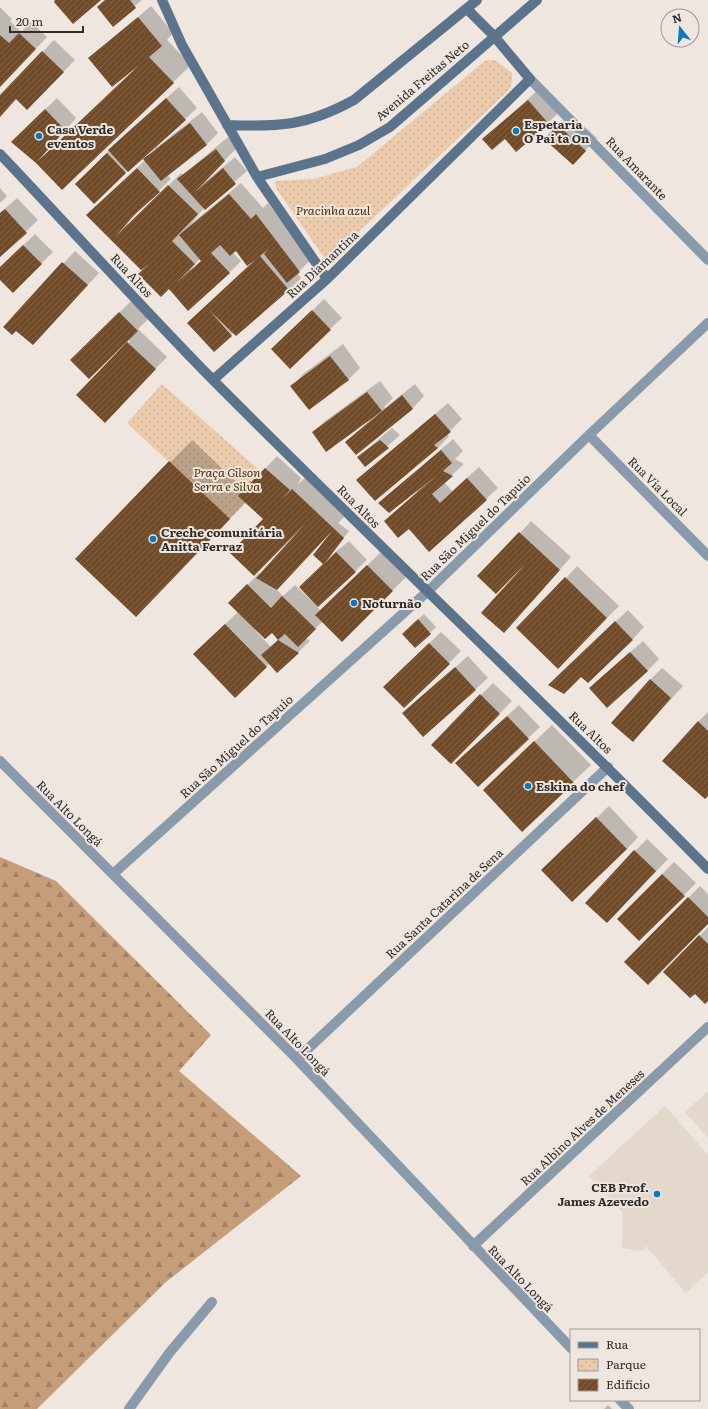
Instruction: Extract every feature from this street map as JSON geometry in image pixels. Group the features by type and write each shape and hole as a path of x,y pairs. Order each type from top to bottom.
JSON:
{"street":[{"path":"162,0 182,44 257,177 327,279"},
{"path":"227,125 287,125 304,122 338,108 354,100 477,0"},
{"name":"Avenida Freitas Neto","path":"257,177 325,159 359,145 390,126 537,0"},
{"path":"467,9 494,36 530,79"},
{"name":"Rua Amarante","path":"530,79 708,260"},
{"name":"Rua Diamantina","path":"213,380 327,279 530,79"},
{"name":"Rua Altos","path":"0,154 213,380 427,592 608,767 708,869"},
{"name":"Rua São Miguel do Tapuio","path":"113,874 427,592 589,435 708,324"},
{"name":"Rua Via Local","path":"589,435 708,556"},
{"name":"Rua Alto Longá","path":"0,761 297,1059 570,1347"},
{"name":"Rua Santa Catarina de Sena","path":"297,1059 608,767"},
{"name":"Rua Albino Alves de Meneses","path":"473,1246 708,1027"},
{"path":"129,1409 170,1352 212,1302"},
{"path":"621,1401 629,1409"}],"shaded area":[{"path":"708,1091 708,1138 685,1112"},
{"name":"CEB Prof. James Azevedo","path":"665,1106 708,1155 708,1272 686,1293 646,1246 643,1251 622,1248 623,1213 589,1176"}],"green space":[{"name":"Pracinha azul","path":"486,60 495,60 512,73 512,82 509,90 327,262 276,188 275,181 313,179 357,167"},
{"name":"Praça Gilson Serra e Silva","path":"162,384 268,478 230,519 127,423"},
{"path":"0,857 56,881 211,1035 179,1071 301,1176 166,1282 37,1409 0,1409"}],"building":[{"path":"55,0 101,0 73,24 54,2"},
{"path":"105,0 130,0 136,8 113,27 97,7"},
{"path":"138,17 162,46 149,57 174,83 62,190 36,163 11,142 45,109 65,130 38,161 138,66 112,87 88,58"},
{"path":"19,33 36,49 0,87 0,35 9,43"},
{"path":"42,51 64,72 27,110 16,99 0,117 0,95"},
{"path":"166,98 186,120 128,172 108,150"},
{"name":"Espetaria O Pai ta On","path":"528,100 549,124 516,152 505,139 492,150 482,139"},
{"path":"190,123 207,145 161,181 143,159"},
{"path":"558,125 586,151 573,165 544,139"},
{"path":"216,149 225,161 194,193 223,168 236,184 205,210 177,179"},
{"path":"107,153 126,173 94,204 75,184"},
{"path":"137,168 160,192 134,215 115,237 168,185 198,214 172,241 195,264 176,283 201,261 179,235 229,194 251,219 256,214 300,272 287,283 264,254 269,249 260,256 289,290 236,336 209,310 232,336 214,352 187,323 256,259 247,266 236,251 230,256 220,245 211,253 230,273 188,311 169,289 161,297 138,274 149,264 141,270 86,215"},
{"path":"5,209 27,233 0,257 0,213"},
{"path":"23,245 42,264 13,293 0,280 0,267"},
{"path":"62,262 88,285 33,345 16,331 12,335 3,327"},
{"path":"312,310 331,330 290,369 271,349"},
{"path":"119,312 138,331 89,379 70,360"},
{"path":"127,342 156,369 105,423 76,395"},
{"path":"330,356 349,380 309,410 290,386"},
{"path":"367,392 382,411 326,452 312,432"},
{"path":"402,395 413,409 356,455 345,442"},
{"path":"435,414 451,432 434,445 438,448 375,501 356,480"},
{"path":"380,440 389,448 365,467 357,457"},
{"path":"441,450 452,463 443,471 453,476 432,494 440,503 467,478 487,500 429,552 409,529 398,538 384,521 436,476 389,513 378,503"},
{"name":"Creche comunitária Anitta Ferraz","path":"169,461 230,519 136,617 75,559"},
{"path":"265,468 290,490 282,499 292,489 344,538 324,564 336,552 356,572 318,607 299,587 323,564 313,555 332,531 277,590 256,578 305,524 254,576 230,553 263,519 238,496"},
{"path":"519,532 560,570 504,633 481,613 527,562 496,594 477,576"},
{"name":"Noturnão","path":"367,565 393,591 342,642 315,615"},
{"path":"565,577 607,618 558,669 516,628"},
{"path":"247,584 271,608 282,596 316,629 298,647 285,634 278,640 272,633 265,639 228,603"},
{"path":"418,619 431,634 415,648 402,634"},
{"path":"615,621 633,640 588,683 581,677 564,694 548,685"},
{"path":"225,624 267,667 235,698 193,654"},
{"path":"278,640 299,653 277,673 261,655"},
{"path":"429,643 450,664 404,708 383,687"},
{"path":"630,652 648,671 607,708 589,688"},
{"path":"455,667 476,690 423,737 402,713"},
{"path":"650,679 671,698 633,742 611,723"},
{"path":"480,694 500,714 451,764 431,745"},
{"path":"507,716 529,739 478,787 455,763"},
{"path":"698,721 708,731 708,796 705,799 662,761"},
{"name":"Eskina do chef","path":"534,741 574,783 522,832 483,790"},
{"path":"596,817 627,849 572,902 541,870"},
{"path":"634,850 656,871 607,923 585,903"},
{"path":"662,874 685,896 639,941 617,919"},
{"path":"688,897 708,917 708,924 648,985 624,962"},
{"path":"699,935 708,944 708,1001 705,1004 695,994 690,998 663,972"}],"place":[{"name":"Espetaria O Pai ta On","path":"516,131"},
{"name":"Casa Verde eventos","path":"39,136"},
{"name":"Creche comunitária Anitta Ferraz","path":"153,539"},
{"name":"Noturnão","path":"354,603"},
{"name":"Eskina do chef","path":"528,786"},
{"name":"CEB Prof. James Azevedo","path":"657,1194"}]}
